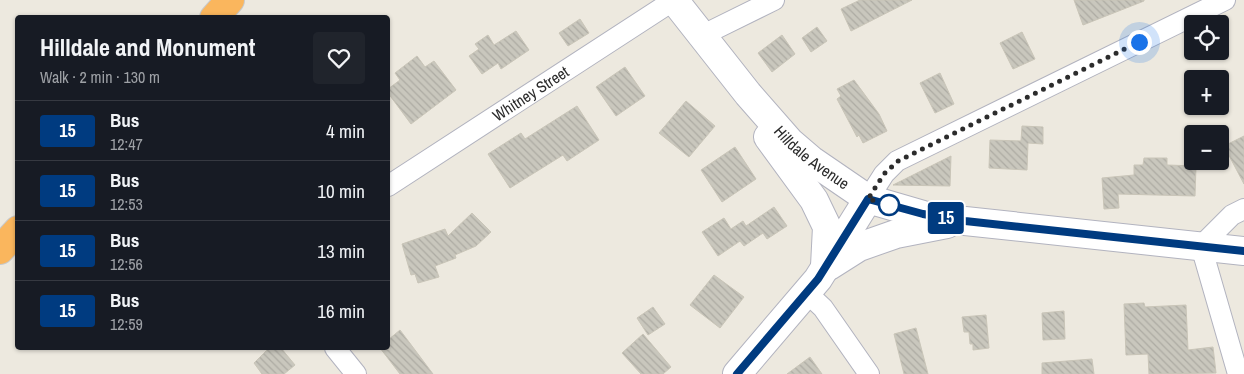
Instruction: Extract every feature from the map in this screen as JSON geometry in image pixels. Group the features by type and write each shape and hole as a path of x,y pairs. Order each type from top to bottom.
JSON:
{"highway":[{"path":"217,15 230,0"},
{"path":"0,250 15,233"}],"main road":[{"name":"Hilldale Avenue","path":"674,0 748,94 790,142 810,160 868,199 923,214 965,221 1244,251"},
{"path":"748,94 757,121 814,200 827,227 826,268"},
{"path":"737,374 826,268 868,199"},
{"path":"826,268 859,247 896,234 965,221"}],"street":[{"name":"Whitney Street","path":"390,185 674,0"},
{"path":"701,36 774,0"},
{"path":"868,199 884,174 898,161 1225,0"},
{"path":"1238,374 1201,246 1232,216 1244,209"},
{"path":"806,292 823,308 869,374"},
{"path":"337,350 356,374"}],"building":[{"path":"860,0 912,0 851,31 841,9"},
{"path":"1074,0 1144,0 1144,1 1083,25"},
{"path":"580,19 589,33 568,46 559,33"},
{"path":"817,27 827,41 811,52 802,38"},
{"path":"516,31 529,50 501,69 498,63 482,74 469,56 479,49 475,44 488,35 494,45"},
{"path":"1022,32 1035,59 1013,69 1000,43"},
{"path":"782,35 795,54 772,72 758,53"},
{"path":"417,56 425,67 434,61 456,90 411,124 390,96 390,88 400,80 395,73"},
{"path":"625,67 645,96 616,116 596,87"},
{"path":"940,73 954,104 935,113 920,83"},
{"path":"854,80 879,114 887,131 863,143 859,135 857,137 837,99 841,96 837,89"},
{"path":"686,101 715,126 689,157 659,133"},
{"path":"577,106 599,140 567,161 563,155 510,188 488,154 521,133 525,139"},
{"path":"1022,126 1043,127 1043,144 1028,143 1027,170 989,168 990,140 1021,141"},
{"path":"1244,136 1244,184 1229,156 1229,144"},
{"path":"735,147 756,179 722,202 701,170"},
{"path":"951,156 950,186 893,185"},
{"path":"1144,158 1167,158 1167,165 1184,166 1184,170 1196,170 1195,196 1118,194 1119,208 1104,209 1102,178 1134,175 1134,165 1143,165"},
{"path":"774,207 787,226 767,239 763,233 744,246 740,241 718,256 702,232 724,218 731,229 743,221 746,226"},
{"path":"472,213 491,232 476,246 455,255 456,258 435,266 439,277 418,283 415,274 411,275 402,244 445,229 448,236"},
{"path":"714,275 744,297 720,328 690,305"},
{"path":"1144,303 1145,307 1186,305 1188,350 1213,347 1216,373 1149,374 1148,354 1126,355 1124,304"},
{"path":"653,307 665,324 648,335 637,318"},
{"path":"1064,311 1065,339 1043,340 1042,313"},
{"path":"986,315 989,348 973,350 973,344 970,344 969,332 964,332 962,317"},
{"path":"916,328 928,374 904,374 894,334"},
{"path":"400,330 433,374 400,374 382,350 390,350 390,338"},
{"path":"643,334 671,367 663,374 641,374 622,353"},
{"path":"267,350 283,350 295,365 284,374 262,374 254,363"},
{"path":"810,357 822,374 787,374"},
{"path":"1092,359 1094,374 1042,374 1042,363"}],"bus line":[{"name":"15","path":"737,374 818,279 868,199 923,214 965,221 1244,251"}],"route":[{"path":"889,205 894,206 868,199 880,179 898,161 1139,42"}]}
